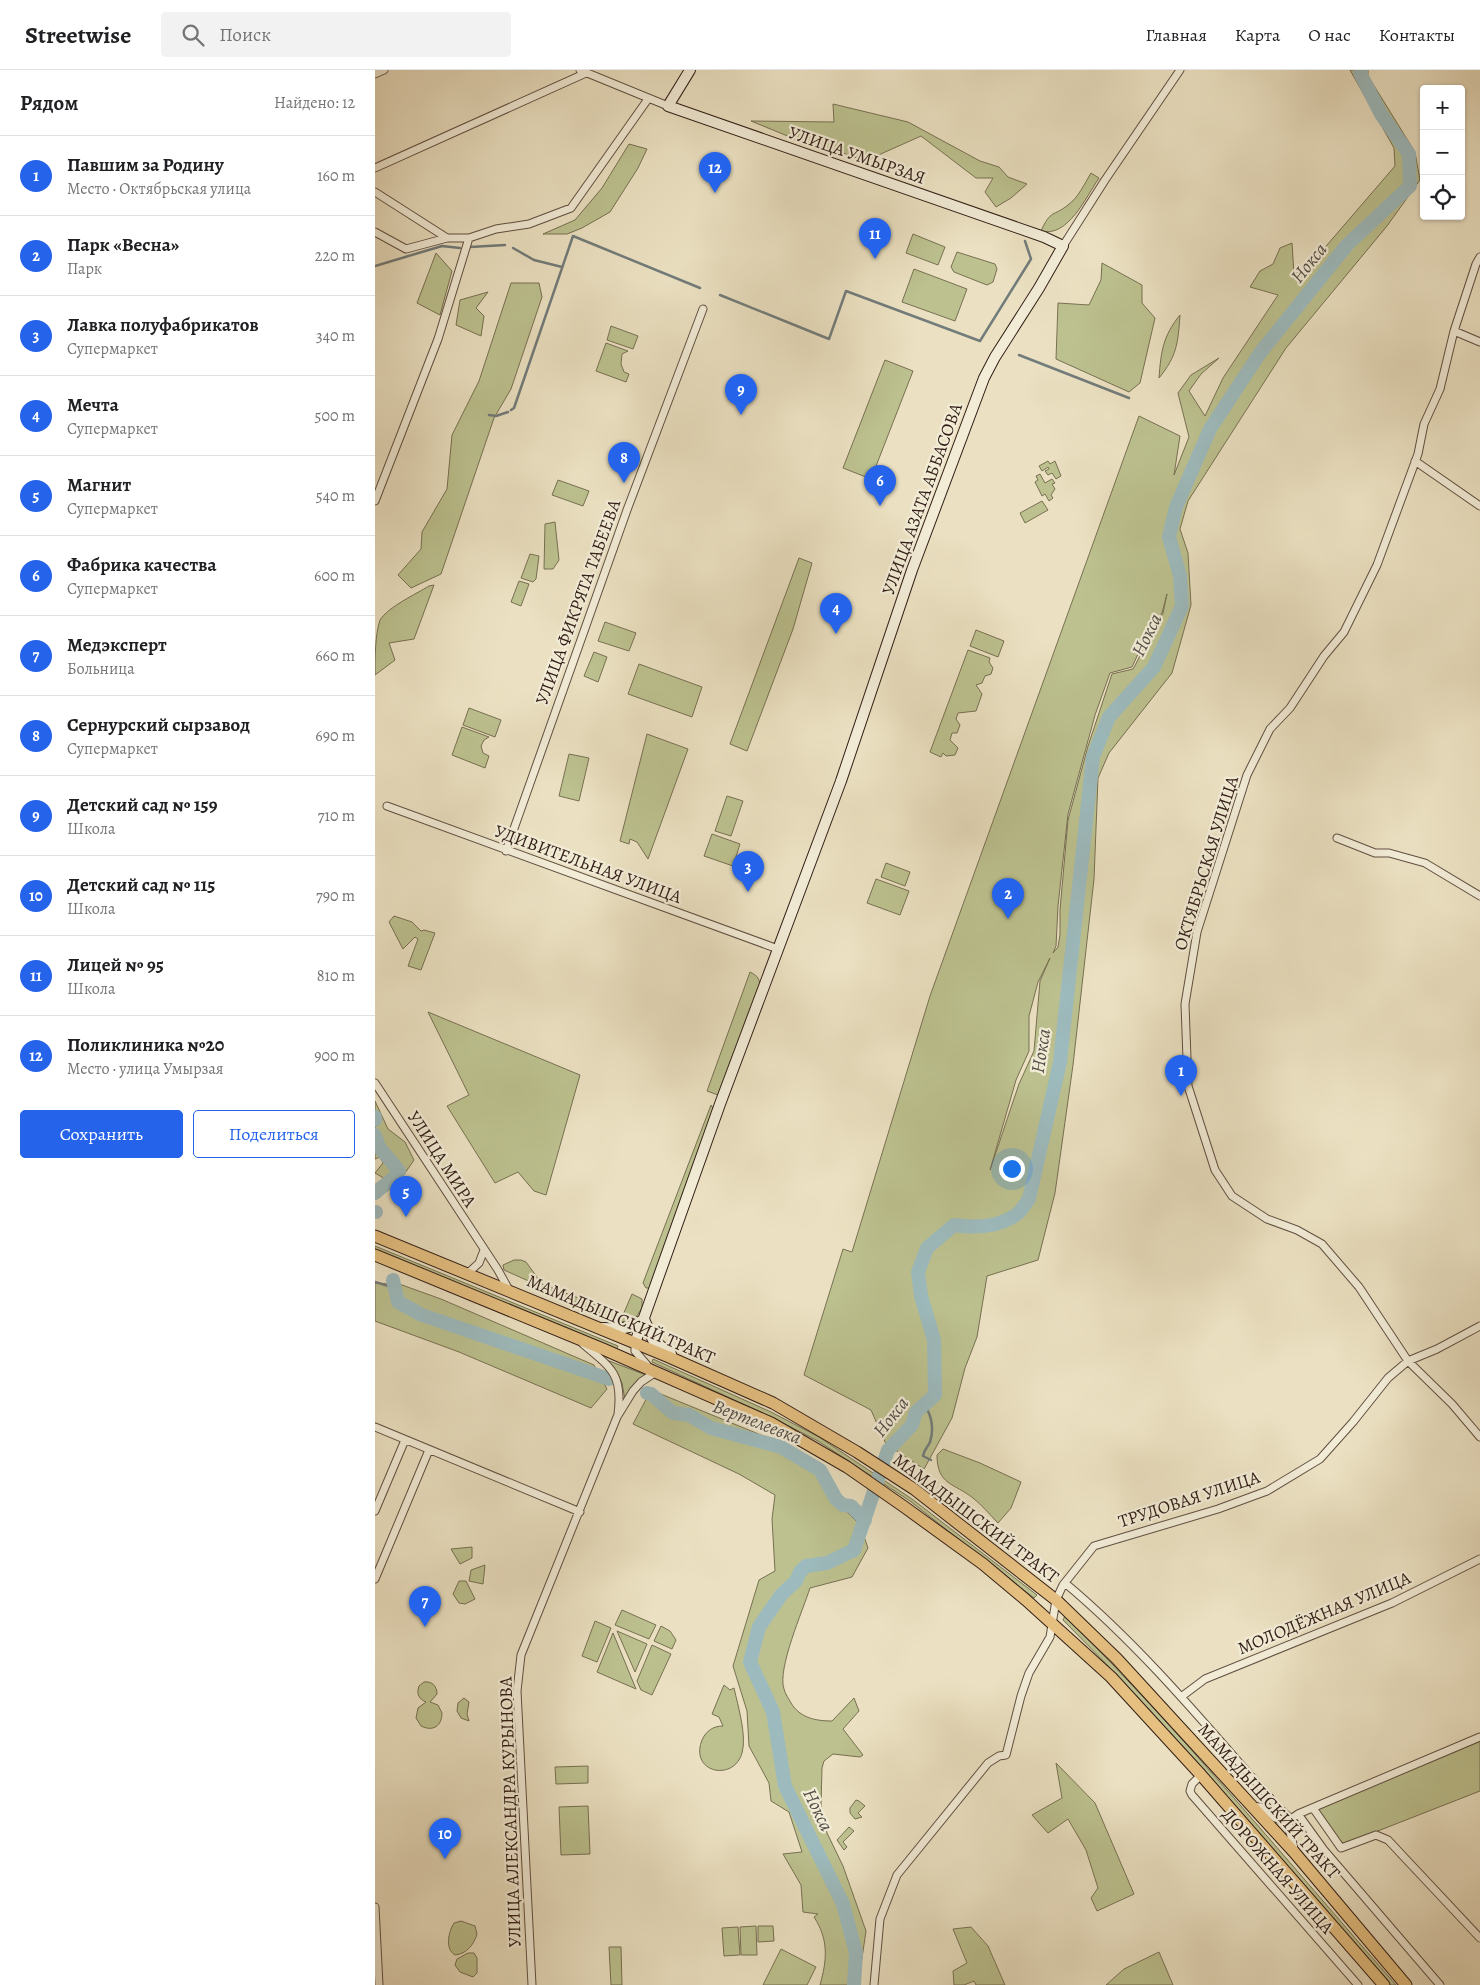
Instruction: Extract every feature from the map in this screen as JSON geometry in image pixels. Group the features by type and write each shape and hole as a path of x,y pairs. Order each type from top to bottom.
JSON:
{"main road":[{"name":"МАМАДЫШСКИЙ ТРАКТ","path":"376,1236 685,1364 773,1403 857,1452 914,1490 1057,1600 1117,1658 1253,1806 1406,1985"},
{"name":"МАМАДЫШСКИЙ ТРАКТ","path":"375,1255 573,1336 771,1423 847,1467 903,1506 983,1564 1054,1623 1111,1677 1201,1775 1384,1985"}],"street":[{"path":"375,74 384,70"},
{"path":"668,106 690,70"},
{"name":"УЛИЦА АЗАТА АББАСОВА","path":"635,1343 720,1104 841,781 912,570 984,378 995,356 1105,180 1181,70"},
{"path":"375,168 583,72"},
{"name":"УЛИЦА УМЫРЗАЯ","path":"583,72 648,99 1044,237 1063,246"},
{"path":"375,232 405,248 447,238 469,238 496,229 529,224 571,208 648,99"},
{"path":"375,192 447,238"},
{"path":"375,501 438,339 469,238"},
{"name":"ОКТЯБРЬСКАЯ УЛИЦА","path":"1480,257 1454,331 1440,389 1424,424 1415,461 1377,565 1344,632 1324,656 1290,708 1270,729 1247,775 1197,932 1185,1004 1188,1086 1215,1170 1232,1196 1267,1219 1297,1230 1322,1244 1359,1287 1408,1361 1451,1404 1480,1437"},
{"name":"УЛИЦА ФИКРЯТА ТАБЕЕВА","path":"506,850 624,518 703,309"},
{"path":"1454,331 1480,342"},
{"path":"1415,461 1480,506"},
{"name":"УДИВИТЕЛЬНАЯ УЛИЦА","path":"387,806 778,949"},
{"path":"1337,838 1375,852 1389,853 1425,863 1480,896"},
{"name":"УЛИЦА МИРА","path":"375,1083 498,1270 509,1291"},
{"path":"467,1274 479,1263 484,1250"},
{"path":"596,1327 625,1329 636,1326 644,1319 653,1340 685,1364"},
{"name":"ТРУДОВАЯ УЛИЦА","path":"874,1985 880,1919 897,1874 987,1763 999,1756 1006,1755 1029,1673 1050,1636 1057,1600 1065,1583 1094,1546 1218,1509 1267,1491 1320,1459 1388,1378 1408,1361 1437,1349 1480,1326"},
{"name":"УЛИЦА АЛЕКСАНДРА КУРЫНОВА","path":"573,1336 609,1366 615,1376 619,1389 617,1417"},
{"path":"635,1343 635,1351 638,1355 657,1372"},
{"name":"УЛИЦА АЛЕКСАНДРА КУРЫНОВА","path":"532,1985 518,1674 521,1655 617,1417 633,1391 641,1382 657,1372"},
{"path":"375,1427 580,1512"},
{"path":"375,1511 405,1440"},
{"path":"375,1579 429,1450"},
{"name":"МОЛОДЁЖНАЯ УЛИЦА","path":"1181,1697 1205,1679 1392,1603 1480,1559"},
{"path":"1065,1583 1101,1614 1154,1666 1290,1820"},
{"path":"1293,1852 1294,1843 1288,1831 1290,1820 1298,1814 1480,1738"},
{"name":"ДОРОЖНАЯ УЛИЦА","path":"1201,1775 1192,1784 1190,1791 1192,1795 1358,1985"},
{"path":"1253,1806 1265,1808 1275,1818 1290,1820"},
{"path":"1313,1808 1341,1848 1376,1835 1388,1840 1480,1938"},
{"path":"1298,1814 1324,1850 1440,1985"},
{"path":"375,1907 379,1985"}],"green space":[{"path":"1350,70 1368,70 1368,76 1415,152 1420,180 1387,226 1286,348 1188,501 1180,529 1188,553 1191,605 1172,673 1109,753 1098,778 1094,879 1073,1065 1055,1193 1038,1260 987,1276 977,1337 965,1368 952,1418 924,1469 886,1444 871,1410 804,1375 843,1249 852,1252 930,996 1139,416 1180,436 1174,475 1189,437 1178,393 1191,375 1219,358 1201,374 1189,391 1205,416 1223,378 1278,295 1250,287 1260,271 1273,264 1280,248 1292,243 1294,274 1309,266 1395,166 1394,148","holes":["1167,594 1163,613 1133,669 1112,674 1088,746 1068,820 1060,910 1060,935 1058,947 1053,953 1056,946 1058,906 1068,814 1095,715 1110,673 1132,667 1145,639 1162,613","1050,958 1040,981 1034,1051 1019,1084 990,1170 1016,1080 1029,1051 1029,1016 1038,982"]},
{"path":"833,104 908,122 980,161 999,167 1008,177 1027,184 1011,198 996,207 985,192 993,178 976,178 921,136 865,161 835,150 824,151 751,121 834,122"},
{"path":"629,144 647,149 638,168 610,212 567,234 543,234 575,220 602,188"},
{"path":"1091,173 1099,178 1075,214 1060,228 1051,232 1041,231 1050,216 1072,202"},
{"path":"913,234 945,247 938,265 906,253"},
{"path":"957,252 995,264 997,269 993,282 987,285 954,272 951,267"},
{"path":"436,253 452,271 440,315 417,303"},
{"path":"1102,263 1142,285 1142,303 1155,318 1140,383 1129,392 1056,359 1058,303 1089,305 1101,280"},
{"path":"914,269 967,289 955,321 902,302"},
{"path":"511,283 539,283 542,297 511,389 494,418 441,574 411,588 398,575 421,549 422,532 447,489 452,435 479,381"},
{"path":"488,292 476,308 484,316 481,336 456,325 460,300"},
{"path":"1180,315 1173,356 1159,378 1166,337"},
{"path":"611,326 638,336 633,349 607,340"},
{"path":"606,343 628,351 622,354 621,364 624,372 629,374 626,382 596,371"},
{"path":"885,360 913,371 871,479 843,468"},
{"path":"1048,461 1050,464 1055,461 1061,476 1056,479 1052,473 1048,475 1045,471 1049,469 1048,467 1042,471 1039,466"},
{"path":"1040,474 1045,483 1052,479 1055,483 1052,484 1055,489 1051,495 1053,498 1049,501 1045,494 1042,496 1035,482 1038,480 1036,476"},
{"path":"558,480 589,491 583,506 552,495"},
{"path":"1042,501 1048,510 1025,523 1020,513"},
{"path":"555,522 559,560 553,569 544,569 545,524"},
{"path":"530,554 539,556 536,579 533,582 521,578"},
{"path":"799,558 812,563 793,629 747,751 730,744"},
{"path":"519,581 529,584 521,606 511,602"},
{"path":"434,585 414,639 389,643 395,660 375,675 376,640 380,620 389,610 429,586"},
{"path":"605,622 636,633 629,651 598,641"},
{"path":"976,630 1004,641 998,657 970,646"},
{"path":"968,650 990,658 989,662 993,668 991,674 985,676 982,683 976,685 982,694 976,711 958,713 956,719 960,725 957,733 952,733 950,740 958,748 955,755 946,756 943,753 941,757 930,752"},
{"path":"594,652 607,657 598,682 584,676"},
{"path":"639,664 702,687 692,717 628,694"},
{"path":"469,708 501,720 495,737 463,725"},
{"path":"462,727 489,737 484,740 481,746 483,753 489,756 485,768 452,755"},
{"path":"647,734 688,749 648,859 637,842 630,839 629,844 620,841"},
{"path":"569,754 589,758 579,801 559,796"},
{"path":"727,796 743,801 731,836 715,831"},
{"path":"712,834 740,844 733,866 704,856"},
{"path":"886,863 910,872 905,886 881,877"},
{"path":"876,879 909,891 900,915 867,903"},
{"path":"394,916 412,922 421,931 435,933 421,970 408,966 418,939 415,937 403,949 389,922"},
{"path":"750,972 758,978 760,988 718,1095 707,1091"},
{"path":"428,1012 580,1075 546,1195 534,1191 518,1172 495,1183 447,1106 469,1095"},
{"path":"375,1101 388,1129 405,1142 414,1160 401,1179 387,1180 375,1173 383,1163 380,1157 375,1159"},
{"path":"711,1105 714,1110 652,1286 646,1288 643,1283"},
{"path":"375,1246 618,1346 617,1349 375,1250"},
{"path":"514,1260 526,1262 542,1284 623,1315 632,1294 642,1299 642,1308 634,1320 620,1322 504,1270 503,1265"},
{"path":"375,1283 402,1285 441,1299 594,1365 607,1389 591,1408 459,1352 375,1321"},
{"path":"604,1359 646,1375 625,1400 622,1383 613,1366"},
{"path":"653,1359 771,1412 819,1437 912,1499 1037,1595 1034,1598 910,1501 818,1441 652,1362"},
{"path":"651,1390 783,1444 830,1475 841,1506 860,1525 868,1548 852,1577 810,1588 787,1654 783,1680 785,1691 791,1703 799,1712 809,1718 832,1721 854,1698 859,1711 843,1729 863,1755 860,1757 833,1754 824,1761 822,1768 821,1805 827,1833 843,1866 866,1931 858,1985 820,1985 825,1950 822,1934 814,1917 818,1914 803,1912 801,1885 783,1854 802,1852 789,1812 771,1801 769,1783 749,1746 747,1711 733,1666 759,1580 775,1571 772,1519 775,1495 739,1474 633,1424"},
{"path":"943,1449 980,1463 1021,1482 1011,1508 998,1523 973,1498 943,1478 938,1465 937,1455"},
{"path":"472,1547 472,1558 460,1564 451,1549"},
{"path":"485,1565 483,1584 469,1581 471,1570"},
{"path":"459,1581 466,1581 475,1599 465,1604 459,1603 453,1594"},
{"path":"622,1610 656,1625 649,1639 615,1625"},
{"path":"1065,1616 1151,1705 1396,1985 1390,1985 1148,1708 1063,1620"},
{"path":"595,1621 611,1628 597,1662 582,1656"},
{"path":"661,1626 670,1631 676,1640 672,1649 654,1641"},
{"path":"617,1631 647,1644 635,1672"},
{"path":"613,1633 636,1689 597,1672"},
{"path":"652,1645 671,1654 652,1695 641,1690 637,1681"},
{"path":"424,1682 432,1683 435,1686 437,1694 430,1702 438,1705 442,1713 439,1724 433,1728 421,1726 416,1718 418,1708 426,1702 418,1694 419,1686"},
{"path":"724,1685 730,1690 734,1688 741,1721 743,1746 742,1753 731,1768 714,1770 702,1760 700,1751 702,1740 706,1734 713,1728 723,1726 719,1717 712,1714"},
{"path":"464,1698 469,1702 467,1714 469,1721 461,1718 457,1711 458,1703"},
{"path":"1480,1741 1480,1791 1342,1845 1317,1809"},
{"path":"1056,1763 1095,1803 1134,1894 1097,1911 1091,1898 1098,1888 1086,1850 1068,1819 1048,1833 1032,1815 1062,1798"},
{"path":"588,1766 588,1783 556,1784 555,1767"},
{"path":"856,1800 865,1806 858,1813 862,1817 855,1819 850,1813 850,1808"},
{"path":"588,1806 590,1854 561,1855 559,1807"},
{"path":"849,1827 854,1831 843,1842 847,1847 844,1850 837,1840"},
{"path":"461,1921 475,1926 477,1934 469,1948 463,1953 455,1955 450,1949 449,1936 454,1923"},
{"path":"756,1926 757,1955 741,1955 740,1927"},
{"path":"758,1926 773,1926 774,1941 758,1942"},
{"path":"738,1927 740,1955 724,1956 722,1928"},
{"path":"971,1927 988,1946 1005,1985 976,1985 974,1981 964,1985 954,1985 953,1971 967,1963 953,1929"},
{"path":"609,1947 621,1947 622,1985 611,1985"},
{"path":"781,1949 816,1967 807,1985 763,1985"},
{"path":"1159,1952 1173,1985 1106,1985 1124,1969"},
{"path":"468,1953 474,1953 477,1958 477,1973 473,1977 460,1972 455,1965 457,1959"}],"waterway":[{"name":"Нокса","path":"854,1985 856,1953 843,1904 785,1786 773,1712 750,1662 759,1627 781,1595 796,1581 800,1572 806,1566 827,1563 854,1550 888,1450 912,1425 916,1412 935,1395 934,1340 921,1296 918,1272 927,1248 954,1225 986,1226 1009,1219 1020,1212 1029,1199 1060,1062 1093,757 1109,717 1154,667 1182,606 1180,576 1169,537 1176,507 1210,429 1260,353 1347,245 1410,186 1409,154 1381,114 1360,73 1361,70"},
{"path":"511,410 514,408 573,236 700,288"},
{"path":"720,295 829,339 846,291 980,341 1031,259 1025,241"},
{"path":"470,247 505,245"},
{"path":"375,266 442,246 460,248"},
{"path":"513,248 534,260 562,267"},
{"path":"1019,355 1129,398"},
{"path":"489,415 496,416 508,412"},
{"name":"Вертелеевка","path":"375,1135 379,1147 399,1171 394,1178 375,1193"},
{"name":"Вертелеевка","path":"393,1280 398,1302 422,1315 609,1379"},
{"path":"375,1282 395,1288"},
{"name":"Вертелеевка","path":"647,1393 651,1394 673,1413 689,1415 711,1428 781,1447 820,1470 836,1499 843,1505 851,1506 865,1520"},
{"path":"925,1406 931,1419 932,1433 923,1456 931,1460"}],"place":[{"name":"Поликлиника №20","path":"715,193"},
{"name":"Лицей № 95","path":"875,259"},
{"name":"Детский сад № 159","path":"741,415"},
{"name":"Сернурский сырзавод","path":"624,483"},
{"name":"Фабрика качества","path":"880,506"},
{"name":"Мечта","path":"836,634"},
{"name":"Лавка полуфабрикатов","path":"748,892"},
{"name":"Парк «Весна»","path":"1008,919"},
{"name":"Павшим за Родину","path":"1181,1096"},
{"name":"Магнит","path":"406,1217"},
{"name":"Медэксперт","path":"425,1627"},
{"name":"Детский сад № 115","path":"445,1859"}]}
